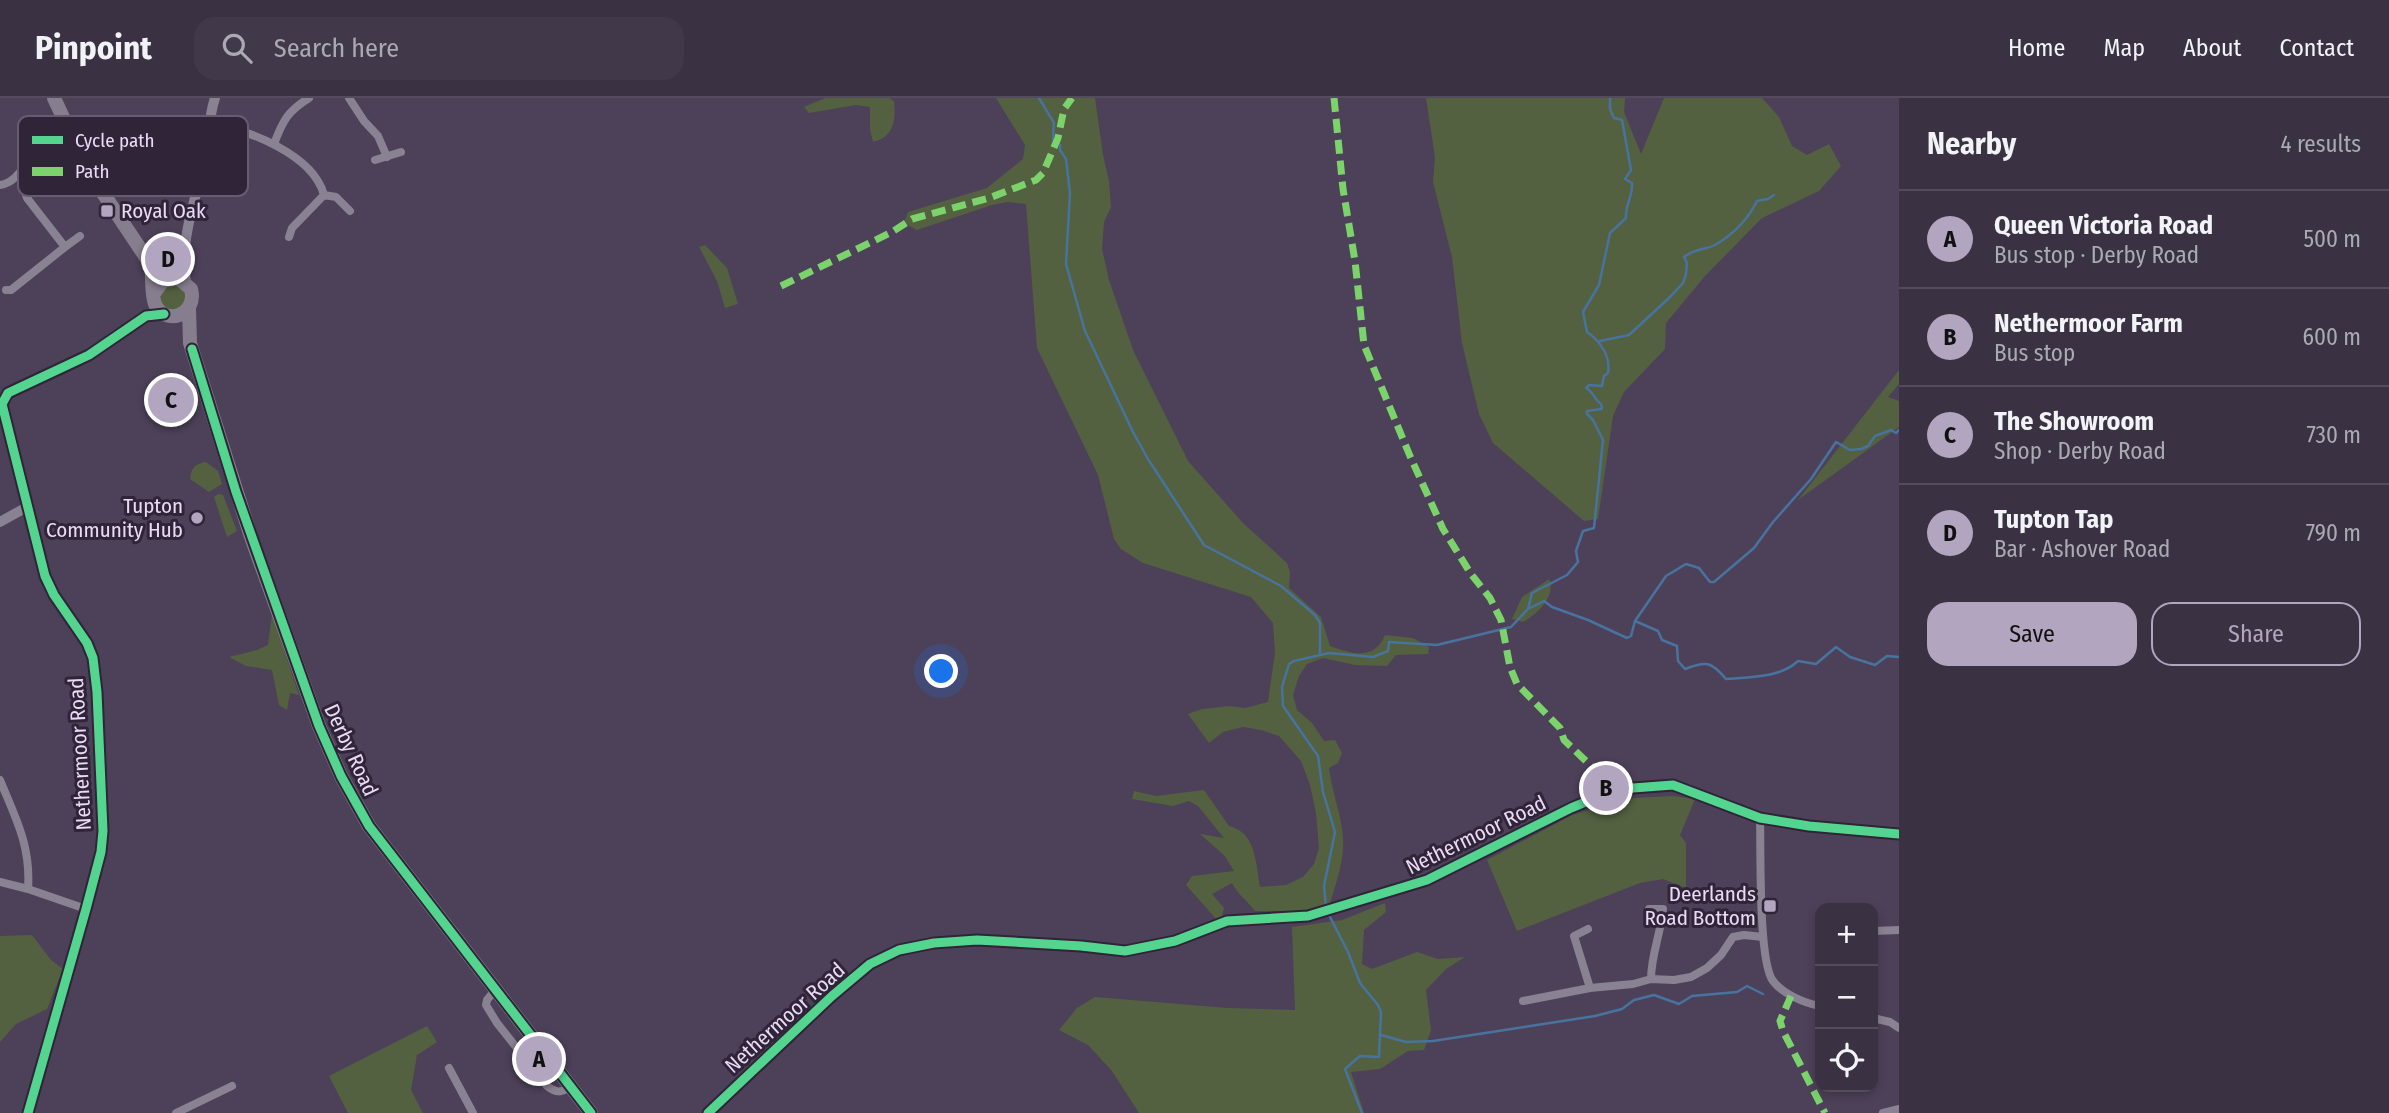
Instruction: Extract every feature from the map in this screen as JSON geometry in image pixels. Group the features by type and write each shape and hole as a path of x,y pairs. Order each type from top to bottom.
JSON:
{"highway":[{"path":"54,98 62,116"},
{"path":"105,196 151,265 191,289 189,308 181,315 167,315 154,297 151,265"},
{"path":"154,297 159,284 176,279"},
{"name":"Derby Road","path":"189,308 190,343 250,534 319,726 341,776 369,827 591,1113"},
{"name":"Derby Road","path":"167,315 190,343"}],"street":[{"path":"211,116 215,98"},
{"path":"274,144 290,111 309,98"},
{"path":"349,98 378,136 387,157"},
{"path":"248,135 274,144 295,157 319,182 324,195"},
{"path":"375,160 401,152"},
{"path":"0,186 8,184 18,176"},
{"path":"324,195 336,198 350,211"},
{"path":"289,237 292,228 324,195"},
{"path":"26,196 65,247"},
{"path":"176,279 183,264 185,242 196,196"},
{"path":"281,223 292,228"},
{"path":"6,290 11,290 80,236"},
{"name":"Nethermoor Road","path":"146,316 154,297"},
{"name":"Nethermoor Road","path":"28,1113 101,852 103,831 95,672 87,643 54,595 45,576 5,433 2,404 8,393 89,355 146,316 167,315"},
{"path":"0,522 27,507"},
{"path":"0,780 26,848 29,862 28,889"},
{"name":"Nethermoor Road","path":"708,1113 832,996 870,964 899,950 934,943 977,940 1125,951 1175,941 1227,921 1308,916 1427,880 1558,814 1612,791 1673,785 1760,818 1809,826 1899,834"},
{"path":"1760,818 1766,963 1772,980 1791,996 1815,1004"},
{"path":"0,883 86,908"},
{"path":"1650,909 1663,909 1662,928 1651,959 1651,979"},
{"path":"1588,929 1574,936 1590,988"},
{"path":"1878,931 1899,930"},
{"path":"1523,1001 1651,979 1674,980 1691,977 1707,968 1721,955 1733,937 1763,937"},
{"path":"1878,1019 1899,1028"},
{"path":"449,1068 473,1113"},
{"path":"176,1113 232,1086"},
{"path":"1883,1113 1899,1110"}],"green space":[{"path":"825,98 889,98 894,101 892,127 880,140 873,142 870,107 856,105 809,113 804,107"},
{"path":"996,98 1095,98 1111,207 1104,222 1102,249 1109,280 1133,350 1188,461 1243,523 1287,563 1290,572 1289,588 1321,617 1330,646 1355,653 1369,652 1375,649 1385,635 1413,638 1429,647 1428,654 1396,655 1387,666 1355,665 1323,658 1307,664 1299,676 1293,695 1297,710 1312,723 1324,741 1335,740 1342,753 1338,763 1329,768 1343,839 1341,863 1330,903 1310,911 1255,911 1232,883 1212,894 1224,908 1222,916 1217,920 1186,885 1192,876 1234,871 1225,856 1200,834 1224,838 1198,806 1189,801 1173,806 1132,799 1134,791 1156,796 1204,790 1229,826 1238,829 1250,842 1256,859 1260,887 1286,885 1303,877 1314,864 1319,848 1310,785 1301,761 1279,736 1243,727 1223,732 1209,743 1188,714 1202,709 1229,706 1245,708 1268,702 1275,652 1273,623 1251,597 1143,563 1121,549 1114,539 1098,475 1037,348 1026,204 1008,202 992,205 917,230 904,223 908,212 987,188 1023,159 1025,145"},
{"path":"1426,98 1625,98 1624,112 1641,154 1664,98 1762,98 1779,117 1792,146 1807,155 1829,144 1841,166 1819,191 1762,218 1705,276 1666,323 1665,349 1624,392 1613,416 1598,519 1584,521 1493,443 1479,414 1462,343 1452,257 1433,182 1435,157"},
{"path":"705,245 727,268 738,304 725,308 717,281 699,247"},
{"path":"172,284 183,287 187,298 179,311 164,308 159,297 162,290"},
{"path":"1899,370 1899,384 1888,397 1899,401 1899,427 1798,500"},
{"path":"206,462 218,471 222,484 209,492 190,479 194,467"},
{"path":"223,495 237,531 227,537 214,497"},
{"path":"1549,579 1551,585 1548,598 1539,610 1523,622 1512,619 1522,597"},
{"path":"272,614 299,695 290,693 287,710 279,705 272,670 246,666 229,657 268,645"},
{"path":"1673,796 1695,799 1680,835 1686,843 1686,888 1663,879 1640,883 1517,931 1487,860 1572,815 1634,798"},
{"path":"1385,903 1386,912 1364,930 1362,964 1372,969 1417,952 1438,959 1465,957 1446,969 1426,990 1431,1030 1424,1050 1408,1051 1380,1069 1351,1072 1364,1113 1139,1113 1112,1071 1088,1045 1059,1030 1077,1008 1095,997 1227,1008 1295,1010 1292,927 1342,920"},
{"path":"32,935 51,960 63,969 47,1009 16,1024 0,1042 0,936"},
{"path":"427,1026 437,1042 417,1055 411,1090 423,1113 348,1113 329,1076"}],"waterway":[{"path":"1039,98 1054,123 1053,139 1060,145 1066,159 1070,193 1066,264 1085,331 1133,432 1204,545 1281,586 1315,615 1320,623 1320,655"},
{"path":"1528,609 1532,593 1567,575 1578,562 1576,551 1583,531 1594,528 1603,440 1587,411 1602,409 1601,404 1586,388 1589,385 1602,386 1604,376 1608,373 1608,361 1604,349 1587,332 1583,312 1599,285 1610,233 1626,218 1632,188 1632,183 1625,179 1631,170 1622,120 1614,118 1610,109 1610,98"},
{"path":"1600,341 1629,335 1683,283 1687,263 1684,257 1722,241 1744,221 1757,201 1774,195"},
{"path":"1635,621 1666,576 1686,564 1699,568 1710,582 1714,582 1754,548 1811,479 1836,442 1850,450 1861,449 1868,446 1875,436 1891,430 1896,433 1899,430"},
{"path":"1326,907 1324,886 1335,832 1323,792 1318,756 1283,706 1282,687 1289,664 1294,661 1329,653 1373,657 1388,651 1389,642 1437,645 1511,627 1528,609 1544,601 1552,607 1627,638 1631,636 1635,621 1658,631 1662,640 1677,646 1678,661 1685,669 1708,664 1726,679 1774,674 1798,661 1816,664 1836,647 1850,657 1875,665 1887,656 1899,657"},
{"path":"1328,913 1360,983 1381,1012 1379,1057 1360,1056 1345,1069 1362,1113"},
{"path":"1381,1035 1406,1042 1433,1041 1595,1016 1622,1009 1634,1000 1654,995 1679,1004 1692,996 1737,992 1747,986 1763,994"}],"marked path":[{"path":"781,286 892,232 912,219 989,198 1036,180 1043,173 1058,138 1064,109 1072,98"},
{"path":"1334,98 1364,345 1443,529 1471,574 1490,598 1501,620 1510,667 1517,684 1560,728 1564,740 1609,783 1612,791"},
{"path":"1791,996 1780,1021 1825,1113"}],"cycle path":[{"path":"28,1113 86,909 101,852 103,831 93,658 87,643 54,595 45,576 2,404 8,393 89,355 146,316 164,314"},
{"path":"192,349 236,492 319,726 341,776 369,826 591,1113"},
{"path":"708,1113 832,996 870,964 899,950 934,943 977,940 1125,951 1175,941 1227,921 1308,916 1427,880 1571,808 1612,791 1633,788 1673,785 1760,818 1809,826 1899,834"}],"place":[{"name":"Royal Oak","path":"107,211"},
{"name":"Tupton Tap","path":"168,259"},
{"name":"The Showroom","path":"171,400"},
{"name":"Tupton Community Hub","path":"197,518"},
{"name":"Nethermoor Farm","path":"1606,788"},
{"name":"Deerlands Road Bottom","path":"1770,906"},
{"name":"Queen Victoria Road","path":"539,1059"}]}
